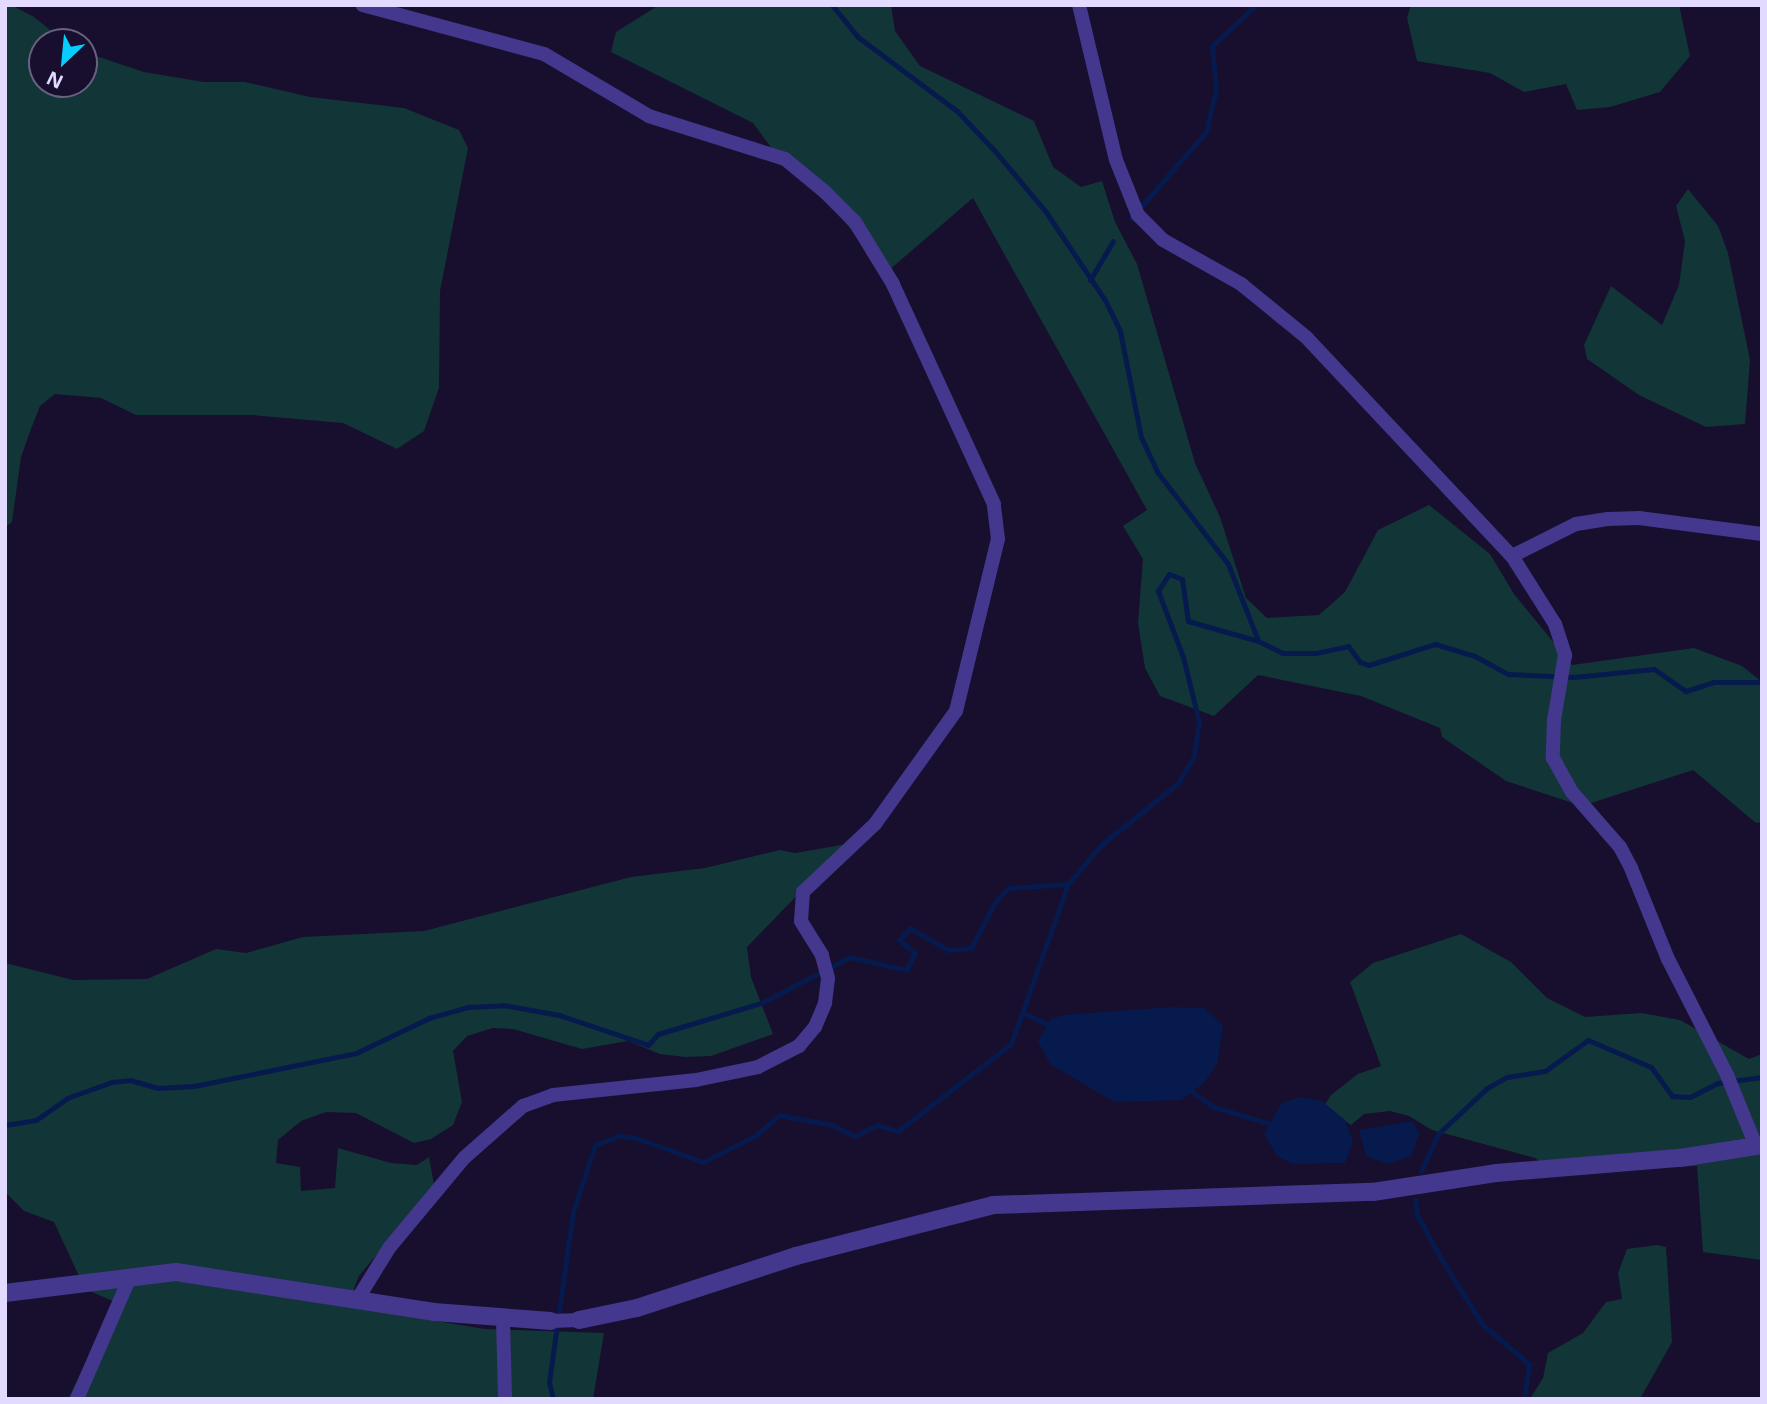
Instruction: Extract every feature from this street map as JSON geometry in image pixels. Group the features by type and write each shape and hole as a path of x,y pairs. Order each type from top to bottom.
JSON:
{"street":[{"path":"357,1300 389,1248 464,1158 523,1106 553,1095 684,1082 758,1067 799,1046 815,1027 825,1003 828,978 822,955 801,921 803,892 875,824 956,711 998,539 994,504 892,284 855,222 825,192 785,159 649,116 544,54 363,5"},
{"path":"5,1293 130,1277 198,1274 503,1320 579,1320 637,1308 796,1255 993,1205 1300,1198 1759,1145 1668,959 1620,847 1572,792 1553,758 1565,655 1555,624 1512,556 1306,337 1241,284 1163,240 1138,215 1116,160 1079,5"},
{"path":"1512,556 1576,524 1608,519 1639,518 1762,534"},
{"path":"77,1399 130,1277"},
{"path":"503,1320 505,1399"}],"green space":[{"path":"11,5 48,28 28,28 28,98 98,98 98,57 144,72 204,82 245,82 310,97 404,108 459,130 468,148 440,291 439,388 424,431 397,449 343,423 252,415 136,415 101,398 55,394 40,406 31,429 21,457 12,522 5,527 5,6"},
{"path":"659,5 891,5 895,31 920,66 1034,121 1053,167 1081,187 1102,181 1115,222 1137,264 1195,463 1220,517 1246,598 1267,618 1319,615 1345,592 1378,530 1429,505 1490,554 1514,594 1572,665 1694,648 1742,666 1762,682 1762,822 1756,823 1693,770 1582,806 1506,781 1442,737 1440,728 1361,696 1258,675 1214,716 1160,696 1145,668 1138,623 1143,559 1123,526 1147,510 973,198 881,277 866,248 829,203 776,154 753,123 611,52 616,32"},
{"path":"1411,5 1679,5 1690,56 1660,92 1610,107 1577,110 1566,84 1524,92 1490,73 1417,61 1407,18"},
{"path":"1688,189 1718,226 1728,253 1750,360 1745,424 1706,427 1639,395 1587,359 1584,345 1611,286 1662,325 1679,285 1685,241 1676,206"},
{"path":"847,844 747,947 751,977 773,1034 711,1056 685,1057 660,1054 628,1041 582,1049 513,1029 493,1028 467,1036 453,1051 462,1102 453,1125 431,1139 414,1143 356,1113 326,1112 301,1121 278,1140 276,1163 300,1167 301,1191 335,1188 338,1148 391,1163 417,1165 429,1157 434,1185 359,1276 354,1288 356,1308 485,1329 604,1333 593,1399 68,1399 115,1302 85,1289 54,1222 24,1211 5,1192 5,963 73,980 147,979 216,949 246,953 303,937 424,931 631,877 705,868 780,850 795,853"},
{"path":"1461,934 1511,962 1547,998 1585,1017 1641,1013 1680,1020 1749,1059 1762,1054 1762,1260 1703,1252 1697,1166 1552,1171 1535,1158 1432,1130 1409,1116 1390,1111 1364,1114 1351,1125 1324,1106 1331,1095 1358,1074 1381,1066 1350,982 1373,963"},
{"path":"1657,1245 1666,1247 1672,1342 1640,1399 1530,1399 1543,1378 1548,1353 1583,1333 1606,1302 1622,1299 1618,1273 1627,1249"}],"water":[{"path":"1171,1007 1204,1008 1223,1025 1217,1064 1204,1083 1181,1100 1114,1102 1050,1064 1038,1041 1051,1019 1064,1015"},
{"path":"1300,1097 1322,1101 1345,1120 1353,1142 1345,1163 1292,1164 1277,1156 1264,1134 1282,1103"},
{"path":"1413,1121 1419,1134 1411,1156 1389,1164 1366,1156 1359,1130"}],"waterway":[{"path":"832,5 858,37 957,111 1046,212 1105,300 1120,331 1141,437 1158,473 1228,564 1258,640"},
{"path":"1131,218 1206,132 1216,89 1212,46 1256,5"},
{"path":"1090,280 1113,241"},
{"path":"553,1399 549,1382 573,1212 595,1145 619,1136 636,1138 703,1162 755,1136 779,1115 832,1125 855,1136 877,1125 898,1131 1011,1044 1068,884 1101,845 1178,783 1194,756 1199,722 1183,657 1158,591 1169,574 1182,579 1188,621 1258,641 1283,653 1316,653 1348,646 1360,662 1369,665 1435,644 1475,656 1508,674 1574,677 1654,669 1686,691 1713,682 1762,682"},
{"path":"5,1125 36,1120 67,1098 112,1082 130,1080 158,1088 194,1086 356,1053 429,1018 468,1007 503,1005 559,1015 648,1045 658,1034 761,1003 850,957 906,970 915,953 899,940 910,928 948,950 971,948 995,902 1008,888 1068,884"},
{"path":"1024,1013 1051,1026"},
{"path":"1421,1171 1438,1134 1487,1088 1507,1077 1545,1071 1588,1040 1651,1067 1672,1096 1690,1097 1718,1083 1762,1077"},
{"path":"1188,1089 1214,1107 1274,1125"},
{"path":"1415,1200 1417,1215 1482,1324 1529,1364 1524,1399"}]}
